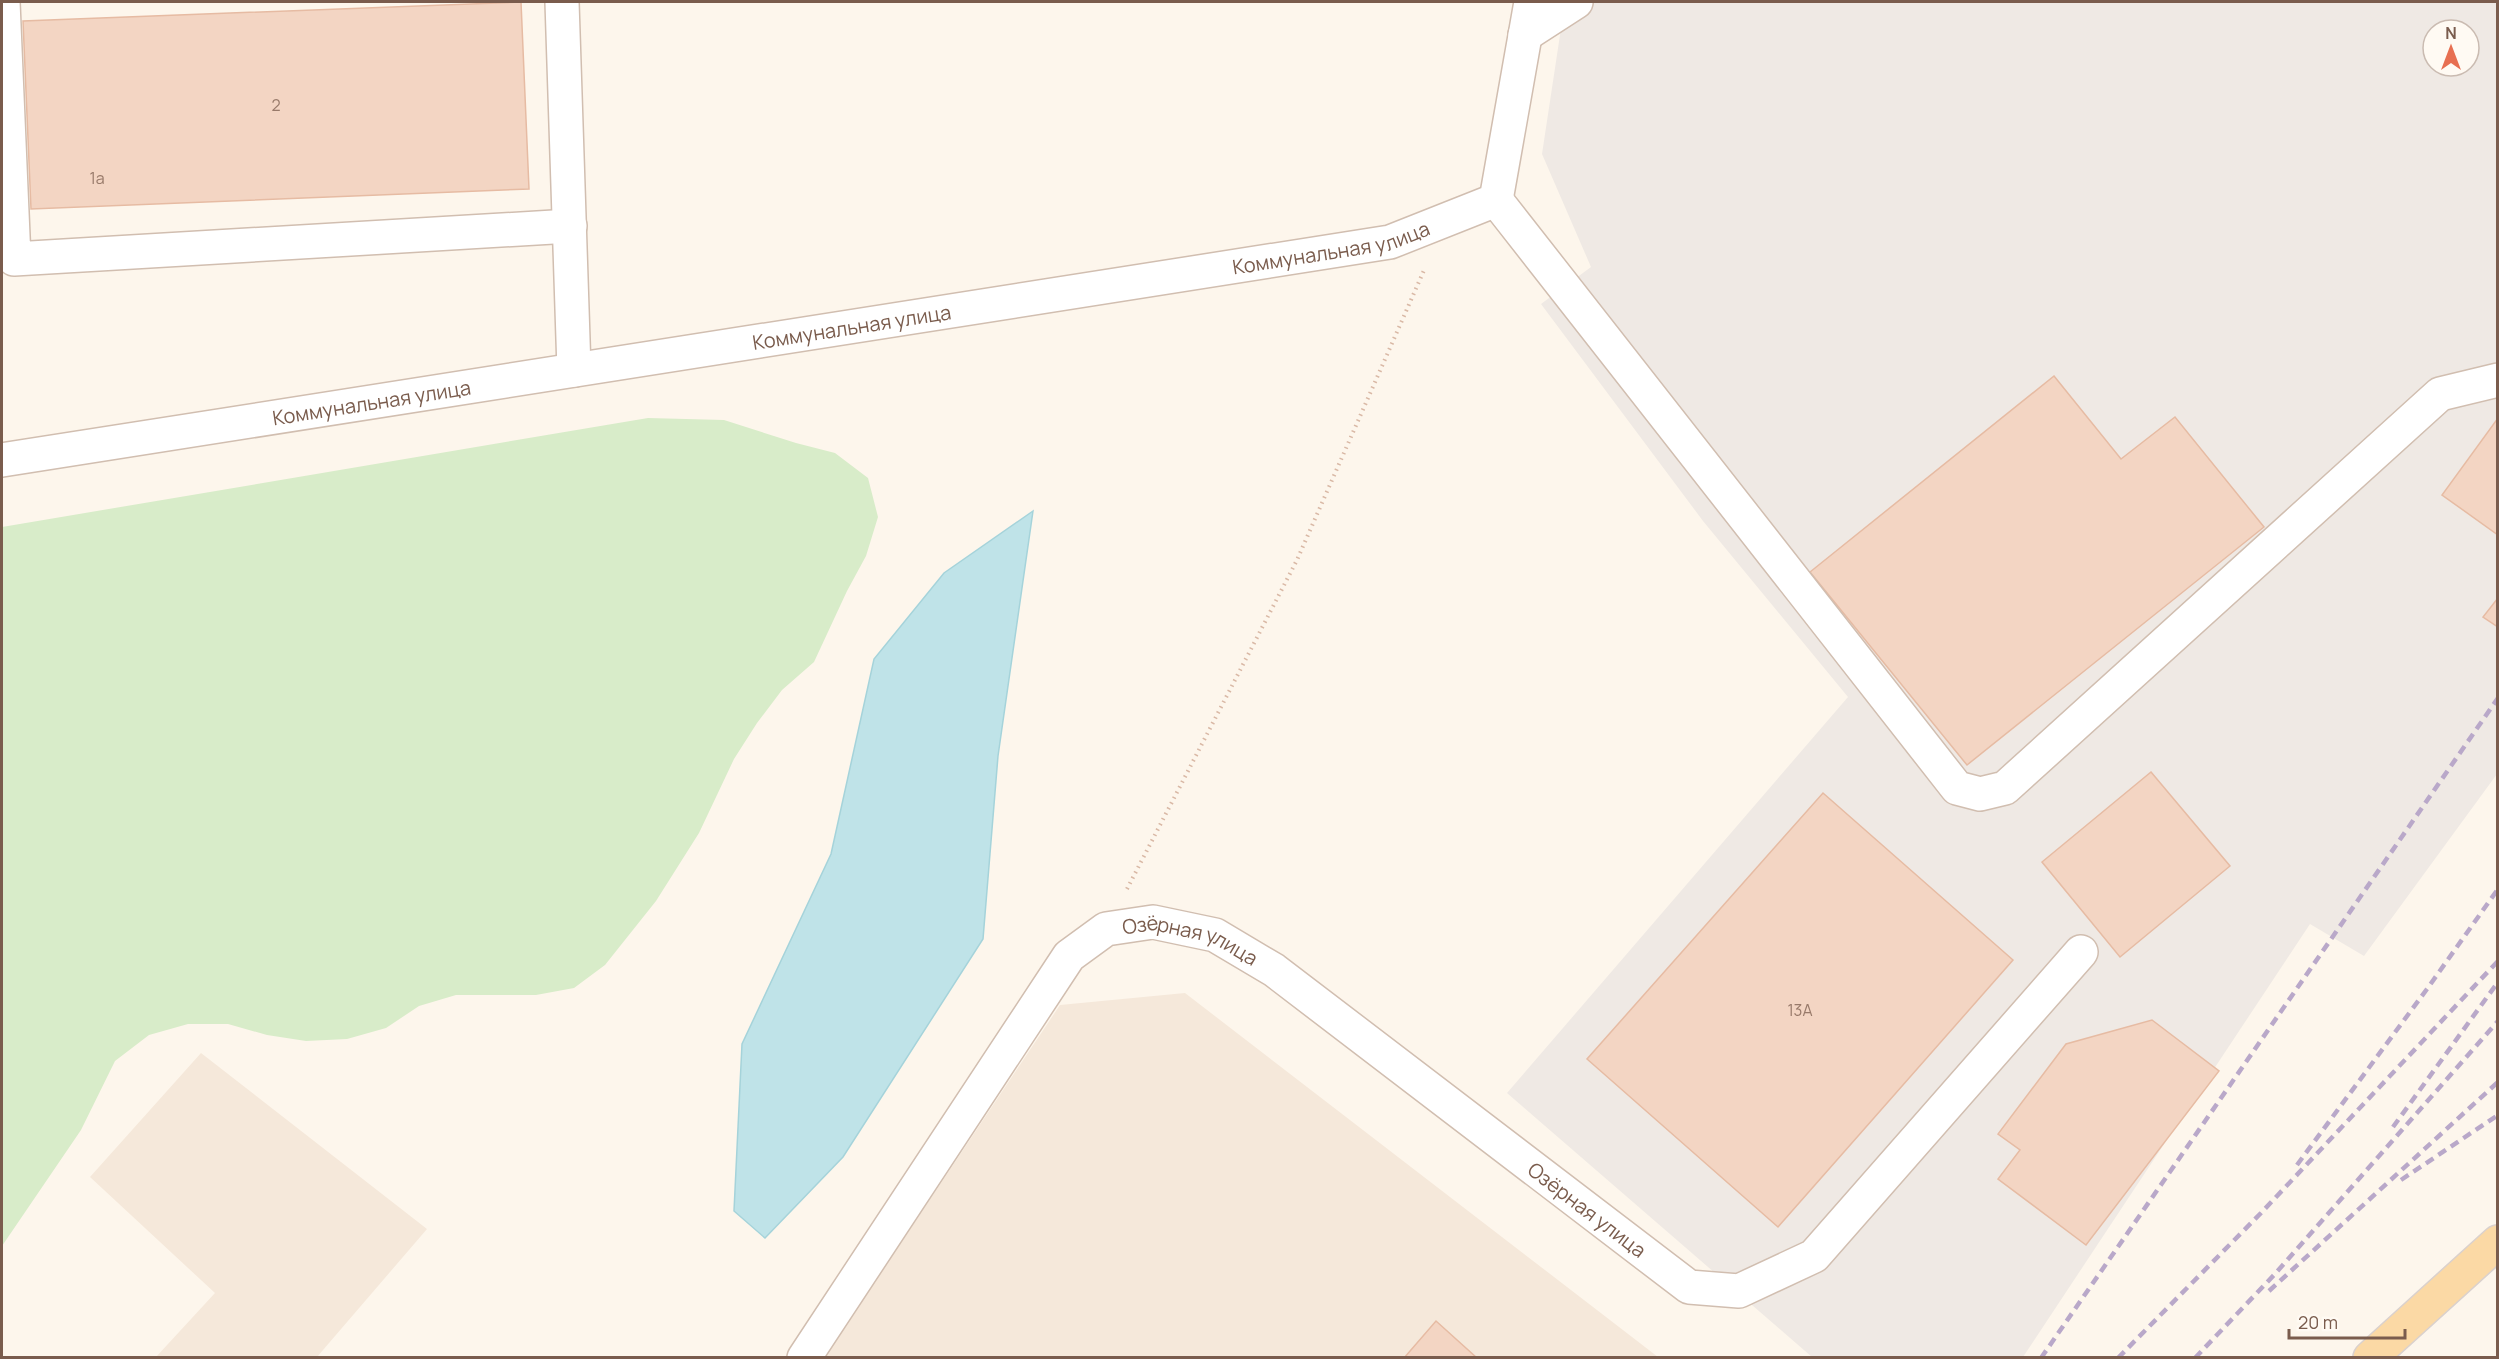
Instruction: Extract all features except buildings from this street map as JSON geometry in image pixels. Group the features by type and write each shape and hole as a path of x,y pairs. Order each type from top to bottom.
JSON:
{"main road":[{"path":"2370,1358 2498,1242"}],"street":[{"path":"3,2 14,259 570,226"},
{"path":"562,2 574,370"},
{"path":"1531,2 1496,200 1957,788 1980,794 2005,788 2440,393 2498,380"},
{"path":"1525,35 1576,2"},
{"name":"Коммунальная улица","path":"2,460 1390,242 1496,200"},
{"name":"Озёрная улица","path":"804,1358 1070,956 1106,929 1153,922 1215,935 1274,970 1689,1287 1739,1291 1814,1256 2081,952"}],"path":[{"path":"1106,929 1297,560 1446,219"}],"shaded area":[{"path":"1565,2 2497,2 2497,774 2364,956 2310,924 2023,1357 1812,1357 1507,1093 1848,697 1703,521 1541,304 1591,267 1542,154"},
{"path":"1185,993 1658,1357 824,1358 1060,1005"},
{"path":"201,1053 427,1229 317,1357 156,1357 215,1293 90,1177"}],"green space":[{"path":"648,418 724,420 835,453 868,478 878,517 866,556 814,662 782,690 757,723 734,759 699,833 656,901 605,965 574,988 536,995 456,995 419,1006 386,1028 347,1039 306,1041 267,1035 228,1024 188,1024 149,1035 115,1061 81,1130 2,1246 2,527"}],"water":[{"path":"1033,511 998,756 983,939 843,1157 765,1238 734,1211 742,1044 831,854 874,659 944,573"}],"railway":[{"path":"2041,1358 2498,698"},
{"path":"2297,1165 2498,889"},
{"path":"2118,1358 2261,1213 2498,961"},
{"path":"2393,1127 2498,982"},
{"path":"2195,1358 2274,1275 2498,1021"},
{"path":"2269,1291 2498,1082"},
{"path":"2401,1180 2498,1115"}]}
